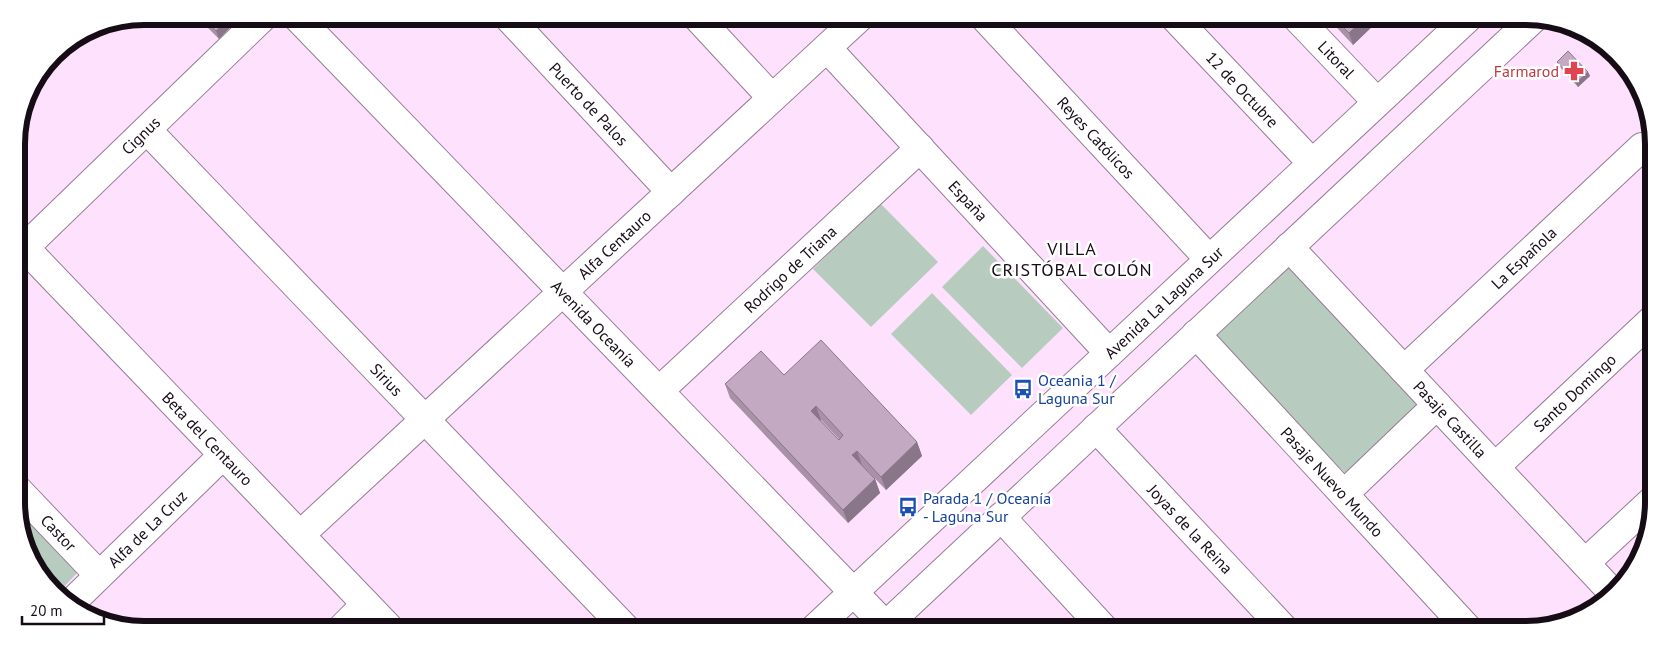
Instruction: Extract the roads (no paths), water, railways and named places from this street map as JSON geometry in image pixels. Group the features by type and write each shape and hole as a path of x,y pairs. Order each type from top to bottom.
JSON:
{"street":[{"name":"Cignus","path":"25,247 255,25"},
{"name":"Avenida Oceanía","path":"305,25 854,592 880,621"},
{"name":"Puerto de Palos","path":"515,25 671,192"},
{"path":"704,25 772,98"},
{"name":"Alfa Centauro","path":"300,535 851,25"},
{"name":"Reyes Católicos","path":"991,25 1209,260"},
{"name":"12 de Octubre","path":"1182,25 1312,163"},
{"name":"Litoral","path":"1304,25 1377,102"},
{"name":"Avenida La Laguna Sur","path":"823,621 1460,25"},
{"path":"893,621 1001,517 1526,25"},
{"name":"España","path":"827,48 1109,352"},
{"name":"Sirius","path":"147,130 618,621"},
{"name":"La Española","path":"1404,370 1642,147"},
{"name":"Rodrigo de Triana","path":"659,391 920,148"},
{"name":"Pasaje Castilla","path":"1289,247 1608,587"},
{"name":"Beta del Centauro","path":"25,255 223,455 382,621"},
{"name":"Santo Domingo","path":"1495,467 1645,326"},
{"name":"Pasaje Nuevo Mundo","path":"1196,334 1461,621"},
{"path":"1344,494 1437,405"},
{"name":"Joyas de la Reina","path":"1096,428 1276,621"},
{"name":"Alfa de La Cruz","path":"75,599 223,455"},
{"name":"Castor","path":"25,497 99,575"},
{"path":"1585,563 1645,507"},
{"path":"1001,517 1098,621"},
{"path":"349,621 366,604"}],"place":[{"name":"Farmarod","path":"1574,71"},
{"name":"Oceania 1 / Laguna Sur","path":"1023,389"},
{"name":"Parada 1 / Oceanía - Laguna Sur","path":"908,507"}],"district":[{"name":"VILLA CRISTÓBAL COLÓN","path":"1072,258"}]}
